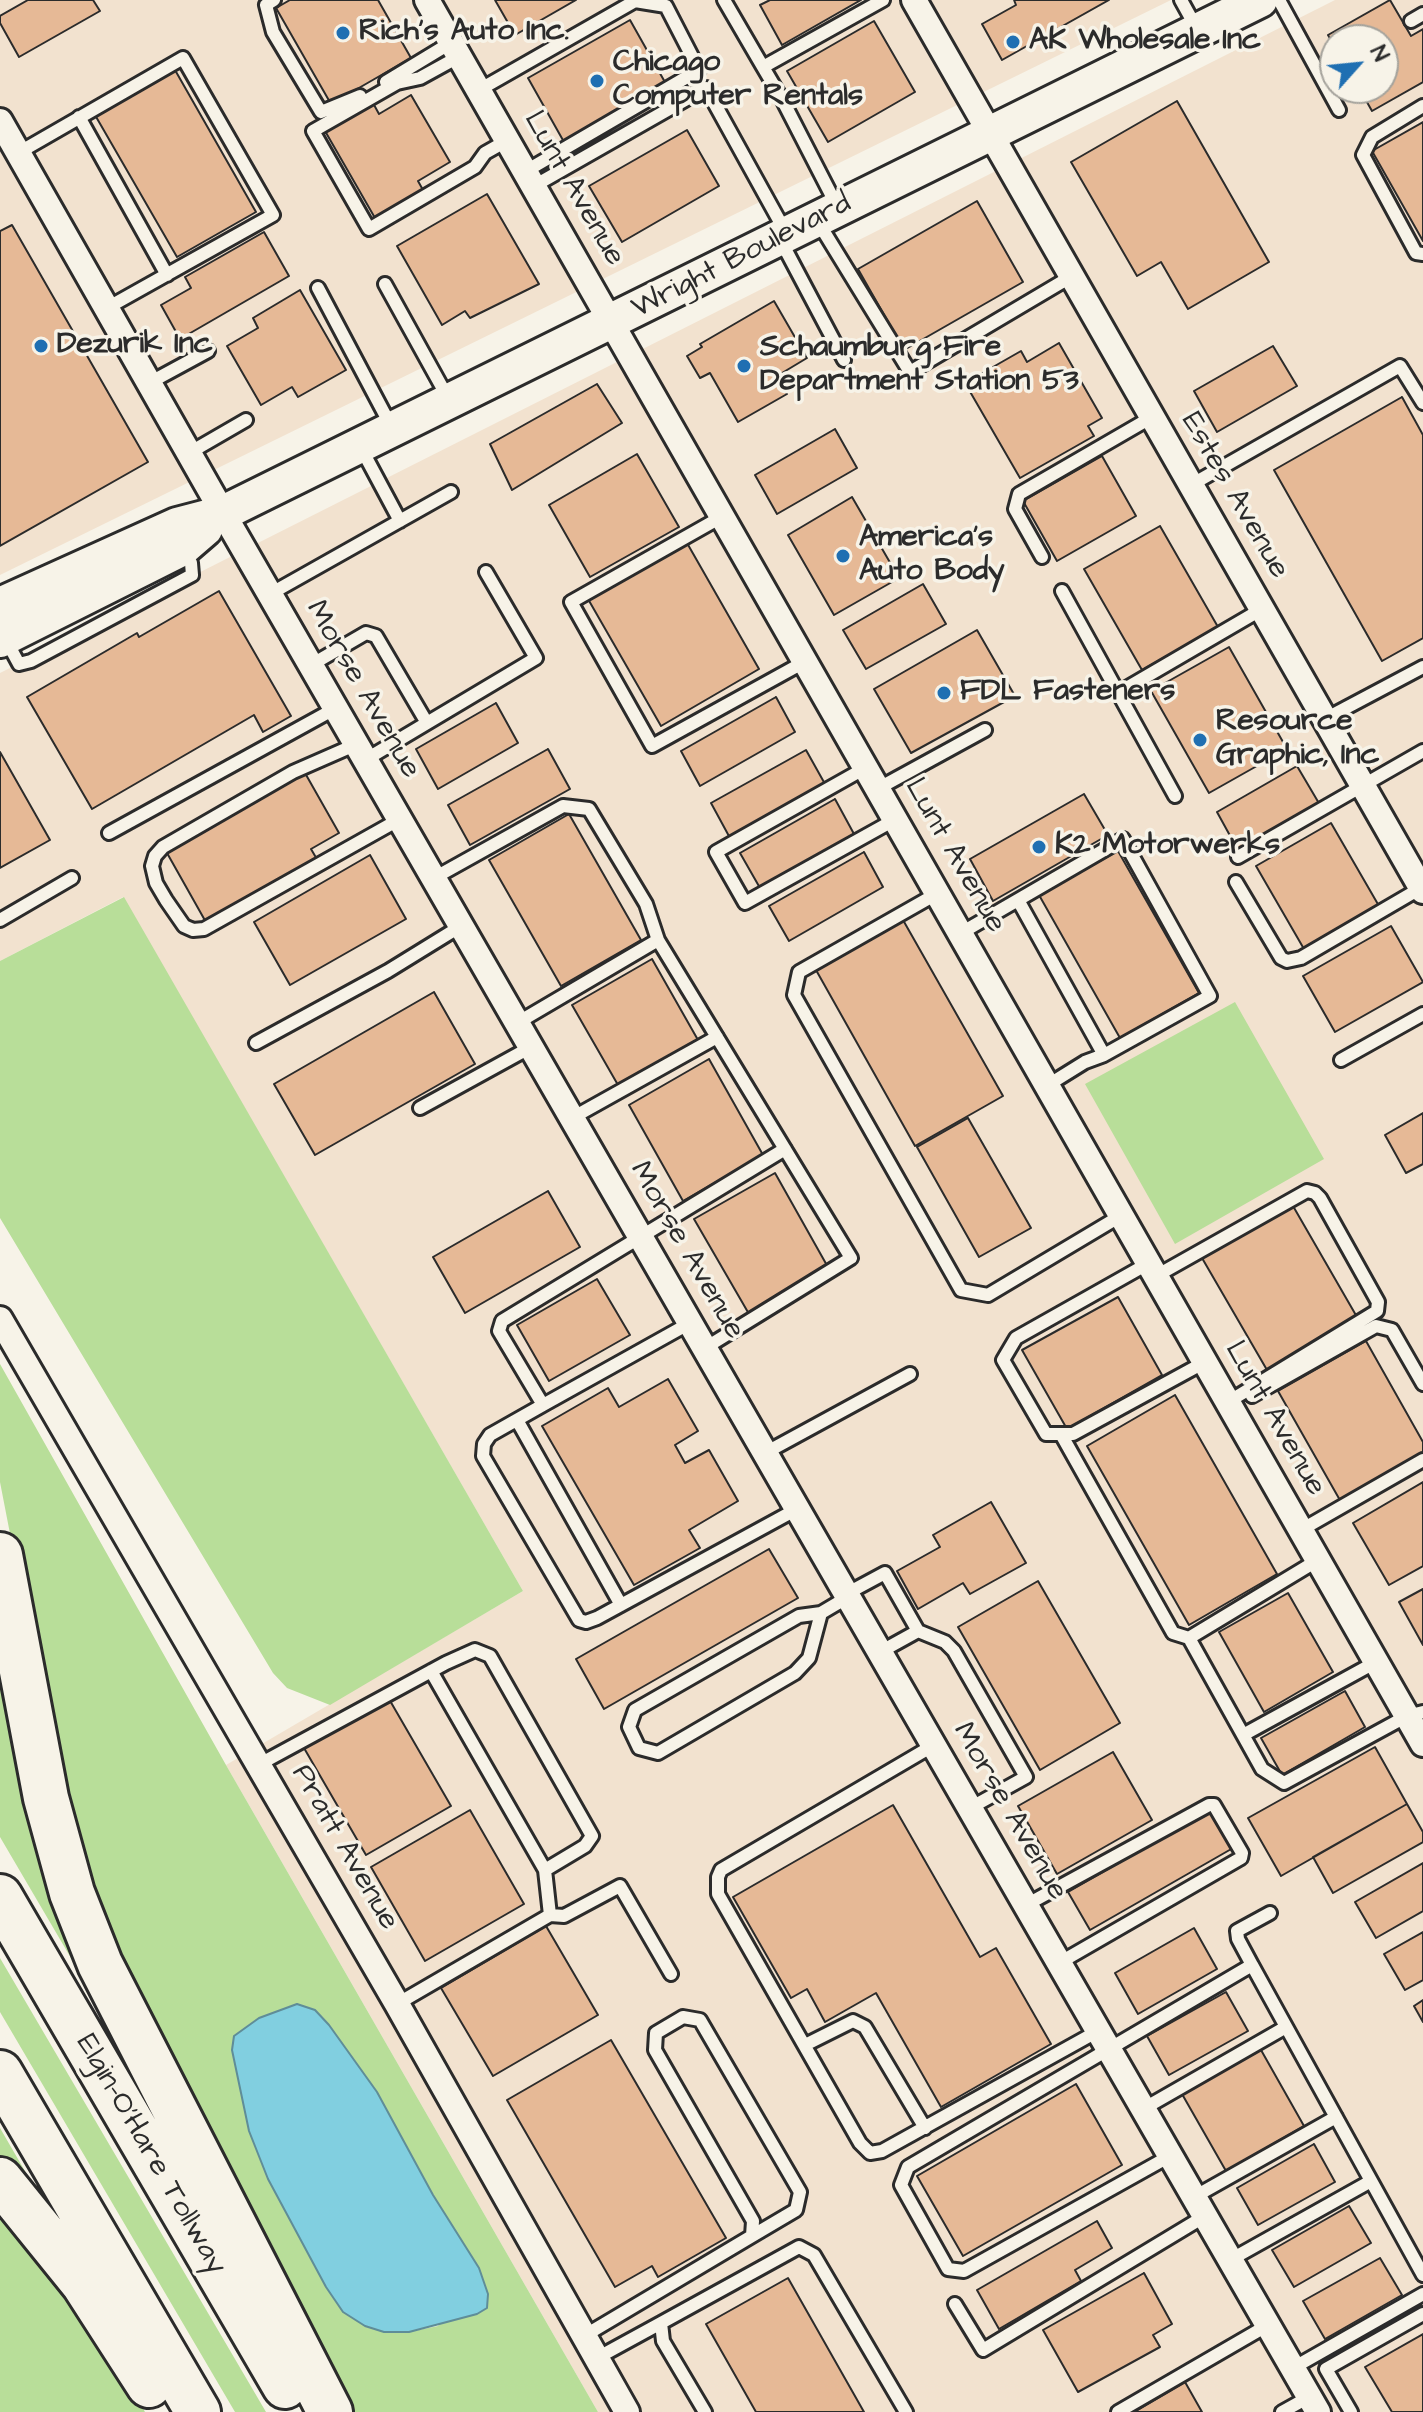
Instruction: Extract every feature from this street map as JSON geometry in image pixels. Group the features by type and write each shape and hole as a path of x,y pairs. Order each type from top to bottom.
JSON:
{"highway":[{"path":"0,1555 46,1798 72,1893 100,1964 330,2412"},
{"name":"Elgin-O'Hare Tollway","path":"0,1897 300,2412"},
{"path":"0,2073 198,2412"},
{"path":"0,2180 84,2284 166,2412"}],"street":[{"name":"Lunt Avenue","path":"427,0 1376,1662 1415,1714 1423,1744"},
{"name":"Estes Avenue","path":"914,0 1422,890"},
{"name":"Wright Boulevard","path":"1,627 223,513 1258,2"},
{"name":"Morse Avenue","path":"0,121 1313,2404"},
{"name":"Pratt Avenue","path":"0,1319 397,2004 627,2412"}],"lane":[{"path":"274,0 266,5 273,32 321,112 456,49"},
{"path":"724,0 783,101 805,225 844,360"},
{"path":"763,67 883,0"},
{"path":"1181,0 1198,30"},
{"path":"479,90 635,1 666,6 699,70 530,178"},
{"path":"1258,2 1339,110"},
{"path":"456,49 420,78 397,83 313,131 369,229 475,167 485,153 508,140"},
{"path":"18,153 183,58 273,215 107,308"},
{"path":"530,178 706,88 910,372 1072,276"},
{"path":"1423,106 1372,137 1363,155 1416,253 1423,254"},
{"path":"79,117 167,275"},
{"path":"385,284 450,401"},
{"path":"318,288 393,429"},
{"path":"149,383 208,351"},
{"path":"1191,485 1400,366 1423,403"},
{"path":"1042,557 1015,509 1019,494 1152,417"},
{"path":"189,453 246,420"},
{"path":"360,445 400,521"},
{"path":"270,594 451,492"},
{"path":"723,516 571,602 652,746 806,661"},
{"path":"1,627 19,664 31,661 192,575 191,563 177,538"},
{"path":"400,819 204,929 193,930 184,926 161,891 152,866 155,856 163,847 293,772 361,752 427,723 536,658 486,572"},
{"path":"1062,591 1175,796"},
{"path":"1118,693 1262,609"},
{"path":"311,665 366,633 376,636 427,723"},
{"path":"1325,719 1423,667"},
{"path":"109,833 336,708"},
{"path":"896,819 745,903 716,852 873,778 985,730"},
{"path":"1238,857 1423,751"},
{"path":"434,878 563,806 589,809 646,904 658,940 851,1258 705,1348"},
{"path":"961,933 1123,839 1210,996 1048,1085"},
{"path":"0,920 72,878"},
{"path":"1236,882 1281,958 1287,961 1301,958 1422,890"},
{"path":"938,893 799,972 794,995 961,1290 988,1295 1122,1215"},
{"path":"1018,900 1104,1055"},
{"path":"256,1043 388,971 461,926"},
{"path":"517,1023 658,940"},
{"path":"1341,1060 1423,1014"},
{"path":"572,1118 717,1037"},
{"path":"420,1108 531,1047"},
{"path":"543,1405 499,1331 500,1323 785,1149"},
{"path":"1205,1362 1073,1434 1046,1434 1003,1360 1016,1338 1307,1191 1315,1193 1378,1302 1377,1311 1230,1405"},
{"path":"690,1323 490,1435 484,1444 483,1456 579,1620 586,1622 797,1509"},
{"path":"1230,1405 1376,1326 1392,1330 1423,1384"},
{"path":"765,1453 910,1374"},
{"path":"517,1420 621,1605"},
{"path":"1061,1434 1173,1633 1189,1638 1262,1769 1284,1783 1415,1714"},
{"path":"1301,1530 1423,1460"},
{"path":"1189,1638 1318,1560"},
{"path":"821,1613 809,1658 795,1673 658,1753 639,1748 629,1727 635,1710 799,1616 821,1613 885,1573 918,1631 945,1642 954,1651 1026,1777 970,1808"},
{"path":"880,1652 918,1631"},
{"path":"258,1765 475,1650 490,1656 592,1836 585,1846 545,1870"},
{"path":"1243,1735 1376,1662"},
{"path":"431,1671 545,1870 550,1915"},
{"path":"934,1745 721,1870 718,1877 718,1894 860,2143 870,2153 882,2151 1252,1965"},
{"path":"1026,1905 1209,1805 1214,1805 1242,1853 1241,1858 1059,1963"},
{"path":"397,2004 550,1915 564,1916 620,1886 671,1974"},
{"path":"1270,1913 1237,1931 1238,1939 1423,2275"},
{"path":"584,2336 796,2210 800,2192 700,2020 683,2017 656,2033 655,2050 753,2221 752,2236"},
{"path":"805,2045 853,2021 865,2027 925,2128"},
{"path":"1143,2109 1286,2027"},
{"path":"1103,2040 908,2167 901,2185 948,2269 964,2271 1170,2156"},
{"path":"955,2304 983,2350 1336,2117"},
{"path":"1230,2260 1371,2181"},
{"path":"597,2358 799,2247 814,2255 906,2412"},
{"path":"1293,2368 1423,2294"},
{"path":"1351,2412 1326,2369 1423,2314"},
{"path":"661,2323 663,2341 705,2412"},
{"path":"1118,2412 1268,2325"},
{"path":"1282,2412 1313,2404"}],"shaded area":[{"path":"0,0 1171,0 0,575"},
{"path":"1335,0 1423,0 1423,2412 598,2412 226,1765 523,1591 123,897 0,961 0,673"}],"green space":[{"path":"124,897 523,1591 330,1705 287,1688 273,1673 0,1218 0,961"},
{"path":"1235,1002 1324,1159 1175,1244 1085,1084"},
{"path":"0,1364 226,1765 598,2412 348,2412 103,1932 60,1792 0,1482","holes":["297,2005 315,2010 377,2092 433,2195 479,2268 438,2326 409,2332 384,2332 365,2326 343,2312 326,2287 268,2179 249,2131"]},
{"path":"0,1640 95,1999 0,1837"},
{"path":"0,1958 266,2412 235,2412 0,2012"},
{"path":"0,2128 40,2197 0,2159"},
{"path":"0,2205 111,2356 145,2412 0,2412"}],"water":[{"path":"297,2004 315,2010 329,2025 377,2092 433,2195 479,2268 488,2294 487,2308 477,2314 409,2332 384,2332 365,2326 343,2312 326,2287 268,2179 249,2131 232,2050 234,2036 259,2018"}],"building":[{"path":"28,0 93,0 100,11 19,57 0,23 0,16"},
{"name":"Rich's Auto Inc.","path":"290,0 378,0 411,58 331,104 276,8"},
{"path":"495,0 576,0 515,35"},
{"path":"770,0 861,0 782,45 760,5"},
{"name":"AK Wholesale Inc","path":"1014,0 1109,0 1002,60 982,24 1016,5"},
{"path":"1390,0 1411,36 1423,29 1423,82 1399,96 1399,24 1347,24"},
{"name":"Chicago Computer Rentals","path":"630,20 666,84 564,142 528,78"},
{"path":"874,21 915,92 828,142 787,71"},
{"path":"175,70 256,212 177,257 95,115"},
{"path":"411,95 450,162 418,181 423,190 375,218 325,131 373,103 379,114"},
{"path":"1177,101 1269,262 1188,309 1161,262 1137,276 1071,162"},
{"path":"1368,104 1384,104 1372,111"},
{"path":"1423,122 1423,241 1372,151"},
{"path":"687,130 719,186 622,242 589,186"},
{"path":"487,194 539,284 470,318 465,311 442,325 397,246"},
{"path":"977,201 1023,282 904,350 858,269"},
{"name":"Dezurik Inc","path":"12,225 148,462 0,546 0,231"},
{"path":"264,232 289,276 180,339 161,305 191,288 185,277"},
{"path":"300,290 346,370 298,397 292,387 261,405 227,346 258,328 253,318"},
{"name":"Schaumburg Fire Department Station 53","path":"774,301 807,358 777,376 787,394 738,422 710,373 700,378 687,356 702,347 700,344"},
{"path":"1059,343 1102,418 1088,426 1094,436 1020,478 965,383 1021,351 1027,362"},
{"path":"1273,346 1297,386 1217,432 1194,391"},
{"path":"597,384 622,423 512,490 490,444"},
{"path":"1402,397 1423,435 1423,638 1382,661 1274,470"},
{"path":"835,429 857,468 777,514 755,475"},
{"path":"637,454 679,527 590,577 549,505"},
{"path":"1102,456 1136,516 1057,561 1023,501"},
{"name":"America's Auto Body","path":"852,497 899,578 834,615 788,535"},
{"path":"1160,526 1218,627 1142,670 1084,569"},
{"path":"687,543 759,669 661,726 588,599"},
{"path":"923,584 946,624 866,669 843,630"},
{"path":"219,591 291,716 263,732 254,715 92,809 27,697 137,633 139,637"},
{"name":"FDL Fasteners","path":"977,630 1015,696 911,753 874,689"},
{"path":"1229,647 1287,749 1209,793 1151,691"},
{"path":"776,697 795,732 700,786 681,751"},
{"path":"496,703 518,743 438,789 416,749"},
{"path":"548,749 570,789 470,845 448,805"},
{"path":"806,750 825,784 730,838 711,803"},
{"path":"0,752 50,840 0,868"},
{"path":"1297,766 1320,805 1239,852 1217,812"},
{"path":"305,773 339,833 311,849 318,861 207,924 167,853"},
{"name":"K2 Motorwerks","path":"1084,794 1108,835 993,901 970,859"},
{"path":"835,799 854,834 760,888 740,853"},
{"path":"569,814 641,940 561,986 489,860"},
{"path":"1331,823 1379,906 1304,949 1256,866"},
{"path":"1118,851 1199,993 1120,1038 1039,895"},
{"path":"864,852 883,887 789,941 769,906"},
{"path":"370,855 406,919 290,985 254,922"},
{"path":"903,920 1003,1096 915,1146 816,970"},
{"path":"1391,926 1423,982 1335,1032 1303,976"},
{"path":"652,959 698,1040 618,1085 572,1005"},
{"path":"434,992 475,1064 315,1155 274,1084"},
{"path":"709,1059 763,1155 683,1201 629,1105"},
{"path":"1423,1113 1423,1164 1406,1173 1385,1135"},
{"path":"968,1118 1031,1228 979,1257 917,1147"},
{"path":"775,1173 829,1269 749,1314 694,1219"},
{"path":"548,1191 580,1247 465,1313 433,1257"},
{"path":"1293,1206 1357,1317 1267,1370 1202,1258"},
{"path":"597,1279 630,1335 549,1381 517,1325"},
{"path":"1118,1297 1162,1375 1067,1429 1022,1350"},
{"path":"1366,1341 1423,1442 1423,1455 1341,1502 1278,1391"},
{"path":"668,1379 698,1431 675,1445 685,1463 709,1450 738,1501 689,1530 700,1548 634,1585 542,1426 608,1388 619,1407"},
{"path":"1175,1395 1277,1574 1189,1625 1087,1446"},
{"path":"1423,1482 1423,1566 1389,1585 1353,1523"},
{"path":"991,1502 1026,1563 970,1594 963,1583 918,1609 897,1571 940,1547 933,1535"},
{"path":"769,1549 798,1598 604,1709 576,1659"},
{"path":"1038,1581 1120,1723 1040,1770 958,1627"},
{"path":"1423,1589 1423,1645 1399,1602"},
{"path":"1288,1593 1333,1672 1264,1712 1219,1632"},
{"path":"1345,1691 1365,1727 1282,1775 1261,1738"},
{"path":"389,1699 451,1806 366,1855 304,1748"},
{"path":"1375,1747 1407,1804 1281,1876 1248,1818"},
{"path":"1113,1752 1152,1820 1057,1874 1018,1806"},
{"path":"1407,1804 1423,1832 1423,1842 1333,1893 1313,1857"},
{"path":"893,1805 980,1957 996,1948 1051,2044 941,2107 876,1993 825,2022 807,1989 791,1998 733,1897"},
{"path":"470,1810 524,1904 425,1961 371,1867"},
{"path":"1211,1810 1233,1848 1090,1930 1068,1892"},
{"path":"1423,1863 1423,1911 1376,1938 1355,1902"},
{"path":"546,1926 598,2015 493,2076 441,1988"},
{"path":"1194,1928 1217,1969 1138,2014 1115,1973"},
{"path":"1423,1932 1423,1980 1405,1990 1384,1954"},
{"path":"1226,1992 1248,2031 1169,2075 1147,2036"},
{"path":"1423,2000 1423,2022 1414,2006"},
{"path":"611,2040 726,2238 658,2277 652,2266 615,2287 507,2100"},
{"path":"1261,2050 1304,2126 1226,2171 1182,2094"},
{"path":"1076,2084 1122,2165 963,2256 917,2176"},
{"path":"1314,2144 1335,2182 1258,2225 1237,2188"},
{"path":"1349,2206 1371,2243 1294,2287 1272,2250"},
{"path":"1097,2221 1112,2248 1075,2270 1081,2281 999,2329 977,2290"},
{"path":"1380,2258 1402,2295 1325,2339 1303,2301"},
{"path":"1144,2273 1172,2324 1153,2335 1160,2347 1078,2392 1043,2330"},
{"path":"788,2278 864,2412 756,2412 706,2324"},
{"path":"1423,2334 1423,2412 1392,2412 1365,2367"},
{"path":"1185,2382 1202,2412 1134,2412"}],"place":[{"name":"Rich's Auto Inc.","path":"343,33"},
{"name":"AK Wholesale Inc","path":"1013,42"},
{"name":"Chicago Computer Rentals","path":"597,81"},
{"name":"Dezurik Inc","path":"41,346"},
{"name":"Schaumburg Fire Department Station 53","path":"744,366"},
{"name":"America's Auto Body","path":"843,556"},
{"name":"FDL Fasteners","path":"944,693"},
{"name":"Resource Graphic, Inc","path":"1200,740"},
{"name":"K2 Motorwerks","path":"1039,847"}]}
